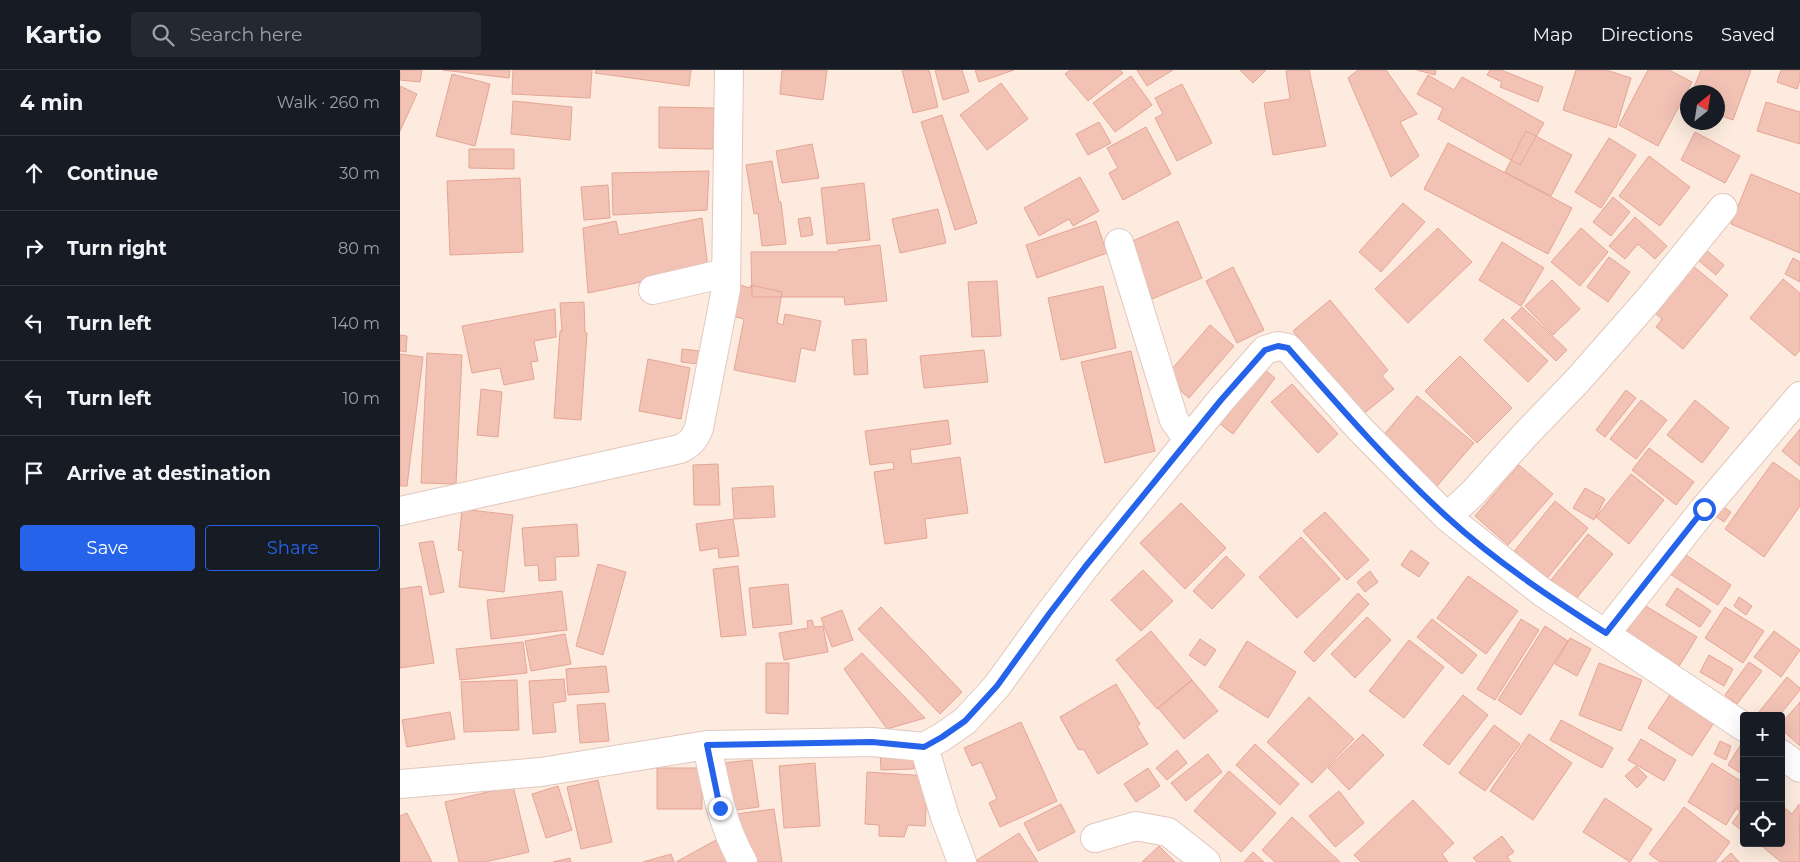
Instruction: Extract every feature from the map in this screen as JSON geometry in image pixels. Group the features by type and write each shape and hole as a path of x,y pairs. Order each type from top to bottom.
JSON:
{"street":[{"path":"400,511 680,449 690,444 699,428 726,289 729,70"},
{"path":"1447,517 1472,494 1578,380 1650,298 1722,208"},
{"path":"1119,243 1174,420 1188,440"},
{"path":"653,290 726,273"},
{"path":"400,784 541,772 707,745 872,742 924,747 965,721 997,686 1049,614 1188,440 1265,350 1278,346 1288,348 1359,428 1447,517 1542,592 1740,724"},
{"path":"1606,633 1704,509 1800,396"},
{"path":"707,745 720,808 734,848 743,862"},
{"path":"924,747 945,817 962,862"},
{"path":"1785,757 1800,768"},
{"path":"1095,838 1136,826 1168,832 1206,862"}],"building":[{"path":"400,70 422,70 420,82 400,80"},
{"path":"443,70 510,70 509,78"},
{"path":"513,70 592,70 590,98 512,94"},
{"path":"596,70 691,70 689,86 595,73"},
{"path":"782,70 827,70 823,100 780,94"},
{"path":"902,70 929,70 938,107 913,113"},
{"path":"935,70 962,70 969,92 943,100"},
{"path":"975,70 1014,70 979,82"},
{"path":"1070,70 1120,70 1123,73 1088,101 1065,74"},
{"path":"1137,70 1173,70 1147,86"},
{"path":"1240,70 1266,70 1253,83"},
{"path":"1309,70 1326,146 1273,155 1264,103 1290,99 1286,71"},
{"path":"1358,70 1386,70 1417,114 1400,122 1419,156 1391,177 1348,78"},
{"path":"1417,70 1436,70 1435,75"},
{"path":"1490,70 1501,70 1543,87 1538,102 1500,87 1502,82 1487,75"},
{"path":"1576,70 1606,70 1631,78 1616,128 1563,110"},
{"path":"1648,70 1669,70 1692,82 1690,85 1680,85 1680,105 1658,146 1619,125"},
{"path":"1701,70 1751,70 1733,120 1725,117 1725,85 1695,85"},
{"path":"1781,70 1800,70 1800,80 1797,89 1777,82"},
{"path":"452,74 490,84 475,146 436,136"},
{"path":"1428,75 1454,90 1462,77 1544,123 1520,165 1438,119 1443,108 1417,94"},
{"path":"1131,76 1152,105 1115,132 1093,103"},
{"path":"1001,83 1028,119 987,150 960,115"},
{"path":"1182,84 1212,143 1177,161 1155,118 1163,114 1155,98"},
{"path":"400,86 417,94 400,131"},
{"path":"513,101 572,107 570,140 511,134"},
{"path":"1766,102 1800,112 1800,144 1757,131"},
{"path":"659,107 714,108 713,149 659,148"},
{"path":"942,115 977,223 955,230 921,122"},
{"path":"1099,122 1111,143 1088,155 1076,134"},
{"path":"1146,127 1171,174 1123,200 1109,173 1118,168 1107,148"},
{"path":"1526,131 1572,155 1551,196 1505,172"},
{"path":"1695,132 1740,156 1725,183 1681,160"},
{"path":"1609,138 1636,155 1601,208 1575,192"},
{"path":"1448,143 1572,208 1548,254 1424,189"},
{"path":"812,144 819,178 782,183 776,151"},
{"path":"469,149 514,149 514,169 469,168"},
{"path":"1649,156 1690,187 1660,226 1619,196"},
{"path":"772,161 779,202 781,202 786,244 762,246 758,213 754,214 746,165"},
{"path":"709,171 707,210 613,215 612,173"},
{"path":"1751,174 1800,194 1800,253 1731,224"},
{"path":"1080,177 1099,211 1073,226 1069,219 1039,236 1024,208"},
{"path":"520,178 523,252 450,255 447,181"},
{"path":"864,183 870,240 827,244 821,188"},
{"path":"608,185 610,218 584,220 581,187"},
{"path":"1613,197 1630,212 1611,236 1593,222"},
{"path":"1403,203 1425,222 1381,272 1359,252"},
{"path":"938,209 946,243 900,253 892,219"},
{"path":"810,217 813,235 801,237 798,219"},
{"path":"1635,217 1667,246 1655,259 1638,244 1625,259 1609,246"},
{"path":"702,218 708,268 588,293 583,228 616,221 619,235"},
{"path":"1096,221 1107,253 1037,278 1026,245"},
{"path":"1178,221 1202,278 1152,299 1128,243"},
{"path":"1438,228 1472,262 1408,323 1375,289"},
{"path":"1581,228 1608,252 1580,286 1551,262"},
{"path":"1502,242 1544,268 1521,306 1479,280"},
{"path":"880,245 887,301 845,305 844,297 752,297 751,252 838,252 838,250"},
{"path":"1706,250 1724,265 1716,275 1698,260"},
{"path":"1609,257 1630,272 1608,302 1587,287"},
{"path":"1793,258 1800,262 1800,282 1785,274"},
{"path":"1687,261 1728,295 1683,349 1656,327 1662,319 1648,307"},
{"path":"1233,267 1264,330 1237,343 1206,281"},
{"path":"1783,279 1800,293 1800,350 1795,356 1750,318"},
{"path":"1552,280 1580,309 1553,335 1525,306"},
{"path":"997,281 1001,336 972,337 968,282"},
{"path":"737,284 750,288 751,285 782,292 777,323 783,325 785,314 821,321 815,351 801,348 795,382 734,370 744,319 728,315"},
{"path":"1103,286 1116,348 1061,360 1048,298"},
{"path":"1330,300 1388,370 1382,376 1394,389 1362,415 1293,331"},
{"path":"584,302 585,332 587,333 581,420 554,418 560,331 562,331 560,303"},
{"path":"1522,307 1567,350 1556,361 1511,318"},
{"path":"555,309 556,337 534,341 538,361 531,362 534,379 504,385 500,368 472,373 462,326"},
{"path":"1503,319 1548,361 1528,382 1484,340"},
{"path":"1210,325 1234,346 1189,398 1165,377"},
{"path":"400,335 407,336 406,352 400,351"},
{"path":"866,339 868,374 854,375 852,340"},
{"path":"682,349 700,351 698,364 681,362"},
{"path":"984,350 988,382 924,388 920,356"},
{"path":"1131,351 1155,451 1105,463 1081,362"},
{"path":"427,353 462,355 456,484 421,483"},
{"path":"400,354 423,357 407,486 400,486"},
{"path":"1460,356 1512,408 1477,443 1425,391"},
{"path":"648,359 690,368 681,419 639,411"},
{"path":"1256,363 1275,378 1233,434 1215,420"},
{"path":"1292,384 1338,434 1318,453 1271,402"},
{"path":"481,389 502,392 498,437 477,435"},
{"path":"1626,390 1636,398 1605,437 1596,430"},
{"path":"1417,396 1474,443 1437,486 1381,438"},
{"path":"1641,400 1667,420 1636,459 1610,439"},
{"path":"1695,400 1729,428 1702,463 1667,435"},
{"path":"948,420 951,444 910,450 912,464 960,457 968,513 925,519 927,538 885,544 874,472 894,469 893,462 870,465 865,431"},
{"path":"1800,429 1800,466 1782,451"},
{"path":"1649,448 1694,482 1676,505 1632,470"},
{"path":"1773,462 1800,481 1800,506 1764,557 1725,529"},
{"path":"718,464 720,505 694,505 693,465"},
{"path":"1519,465 1553,494 1508,545 1475,516"},
{"path":"1631,474 1664,500 1629,544 1596,517"},
{"path":"773,486 775,517 734,519 732,488"},
{"path":"1585,488 1605,499 1594,520 1573,508"},
{"path":"1555,501 1588,528 1545,581 1512,554"},
{"path":"1181,503 1226,548 1185,589 1140,543"},
{"path":"1720,505 1731,512 1724,522 1714,515"},
{"path":"462,509 513,515 504,592 459,587 463,551 458,550"},
{"path":"1325,512 1369,560 1347,580 1303,531"},
{"path":"733,519 739,556 719,558 718,548 700,551 696,524"},
{"path":"577,524 579,556 555,557 556,580 539,581 538,565 525,566 522,528"},
{"path":"1588,534 1613,554 1575,600 1551,580"},
{"path":"1301,537 1340,579 1297,618 1259,577"},
{"path":"433,541 444,592 430,595 419,543"},
{"path":"1411,550 1429,563 1419,577 1401,565"},
{"path":"1683,553 1731,585 1718,605 1670,574"},
{"path":"1226,556 1245,575 1212,609 1193,591"},
{"path":"598,564 626,572 603,655 576,646"},
{"path":"738,566 746,635 721,637 713,569"},
{"path":"1143,570 1173,601 1141,631 1111,600"},
{"path":"1370,571 1378,582 1365,592 1357,582"},
{"path":"1468,576 1518,611 1486,654 1437,618"},
{"path":"788,584 792,624 753,628 749,588"},
{"path":"421,586 434,663 400,668 400,589"},
{"path":"1677,588 1711,611 1700,627 1666,605"},
{"path":"562,591 567,630 491,639 487,600"},
{"path":"1358,593 1369,604 1314,662 1304,652"},
{"path":"1739,597 1752,606 1746,615 1734,606"},
{"path":"1639,602 1697,637 1678,668 1620,633"},
{"path":"881,607 962,692 940,714 858,629"},
{"path":"1725,607 1764,631 1743,663 1705,638"},
{"path":"842,610 853,640 832,647 821,618"},
{"path":"1367,617 1391,640 1355,678 1331,654"},
{"path":"1432,619 1477,655 1462,674 1417,637"},
{"path":"1521,619 1539,630 1495,700 1477,689"},
{"path":"812,620 814,627 823,626 828,652 784,660 779,633 808,628 807,621"},
{"path":"1545,626 1568,641 1521,715 1498,700"},
{"path":"1151,631 1192,680 1157,709 1116,660"},
{"path":"1774,631 1800,650 1781,677 1754,657"},
{"path":"565,634 571,664 531,671 525,641"},
{"path":"1570,638 1591,649 1577,676 1555,664"},
{"path":"1200,639 1216,650 1205,666 1189,655"},
{"path":"1409,640 1444,667 1404,718 1369,691"},
{"path":"1247,641 1296,672 1268,718 1219,687"},
{"path":"523,642 527,673 460,680 456,649"},
{"path":"862,653 925,718 887,729 844,669"},
{"path":"1709,655 1733,669 1724,686 1700,672"},
{"path":"1749,662 1762,671 1737,704 1725,695"},
{"path":"766,663 789,663 788,714 766,713"},
{"path":"1599,663 1642,680 1621,731 1579,715"},
{"path":"606,666 609,692 568,695 566,669"},
{"path":"1787,677 1800,688 1782,712 1759,712"},
{"path":"564,679 566,701 553,703 556,732 533,734 529,681"},
{"path":"517,680 519,730 464,732 461,682"},
{"path":"1192,680 1218,711 1184,739 1158,708"},
{"path":"1116,684 1140,724 1137,726 1148,744 1098,774 1084,750 1078,749 1060,717"},
{"path":"1671,693 1715,721 1692,756 1648,728"},
{"path":"1463,695 1488,715 1449,765 1423,745"},
{"path":"1309,697 1354,739 1312,783 1267,742"},
{"path":"1800,702 1800,746 1785,733 1785,719"},
{"path":"605,703 609,741 580,743 577,705"},
{"path":"450,712 455,739 407,747 402,720"},
{"path":"1561,720 1613,748 1602,768 1550,740"},
{"path":"1021,722 1057,801 1000,827 989,803 997,799 981,762 972,766 964,748"},
{"path":"1494,725 1520,744 1485,791 1459,773"},
{"path":"1363,734 1384,755 1349,790 1328,768"},
{"path":"1529,734 1572,763 1533,820 1490,791"},
{"path":"1641,739 1676,760 1664,781 1628,760"},
{"path":"1720,741 1731,746 1726,760 1714,754"},
{"path":"1255,744 1299,784 1280,805 1236,765"},
{"path":"1740,746 1740,772 1728,765"},
{"path":"913,749 914,769 881,770 880,750"},
{"path":"1177,750 1187,763 1167,780 1156,768"},
{"path":"1208,754 1222,772 1186,801 1171,783"},
{"path":"752,760 759,807 729,811 723,763"},
{"path":"815,763 820,826 784,828 779,766"},
{"path":"1712,763 1740,780 1740,802 1726,825 1688,802"},
{"path":"1636,766 1647,777 1637,788 1625,776"},
{"path":"657,768 702,768 702,809 657,809"},
{"path":"1148,768 1160,786 1136,802 1124,784"},
{"path":"1229,771 1276,813 1241,852 1194,811"},
{"path":"867,772 928,776 925,826 908,825 904,837 879,836 879,825 865,824"},
{"path":"598,780 612,842 581,849 567,787"},
{"path":"513,786 529,852 485,862 459,862 445,802"},
{"path":"558,786 572,830 546,838 532,794"},
{"path":"1339,791 1364,823 1335,847 1309,816"},
{"path":"1605,798 1652,829 1630,862 1583,832"},
{"path":"1413,800 1454,843 1442,854 1448,862 1361,862 1354,855"},
{"path":"1061,804 1075,832 1038,851 1024,823"},
{"path":"1799,804 1800,862 1781,862 1763,847 1785,847 1785,808 1792,814"},
{"path":"1684,807 1730,842 1715,862 1660,862 1649,854"},
{"path":"774,809 782,862 746,862 735,814"},
{"path":"1740,812 1740,829 1732,823"},
{"path":"407,813 432,862 400,862 400,816"},
{"path":"1292,817 1340,862 1275,862 1262,850"},
{"path":"1019,833 1038,862 974,862"},
{"path":"1502,836 1514,852 1507,857 1511,862 1477,862 1473,858"},
{"path":"718,839 730,860 727,862 676,862"},
{"path":"1159,846 1175,862 1142,862"},
{"path":"1253,852 1264,862 1244,862"},
{"path":"1731,853 1739,862 1721,862"},
{"path":"671,854 674,862 643,862"},
{"path":"570,858 571,862 553,862"}],"route":[{"path":"720,808 707,745 872,742 924,747 965,721 997,686 1085,567 1221,400 1265,350 1278,346 1288,348 1359,428 1447,517 1542,592 1606,633 1704,509"}]}
